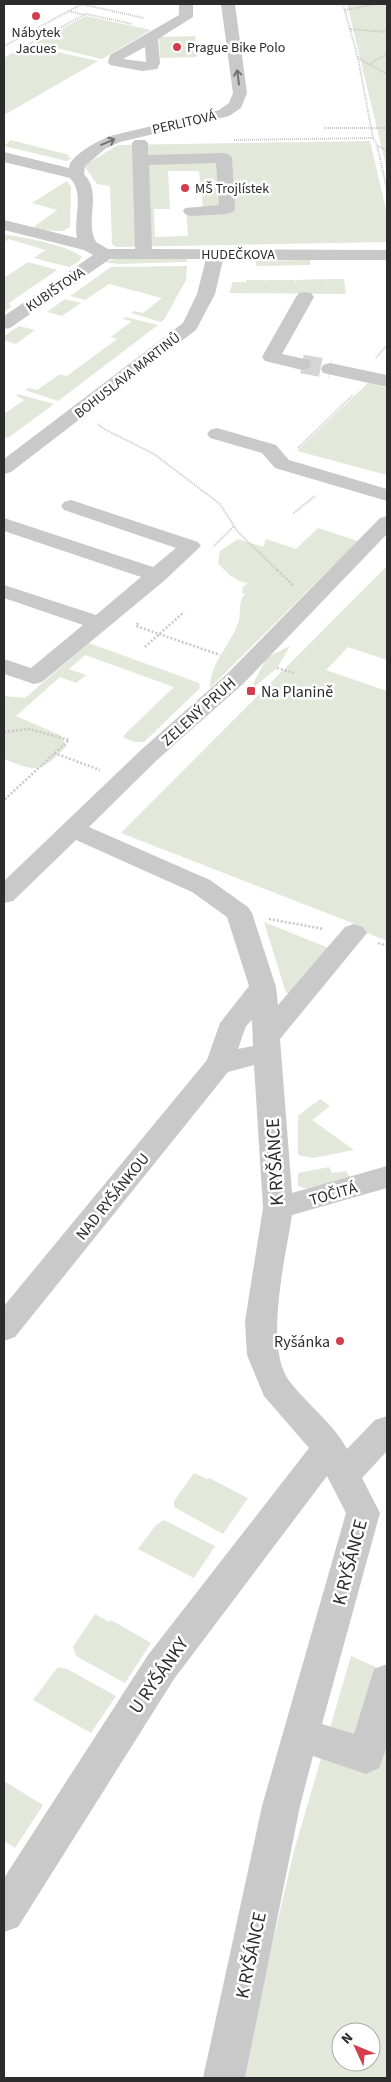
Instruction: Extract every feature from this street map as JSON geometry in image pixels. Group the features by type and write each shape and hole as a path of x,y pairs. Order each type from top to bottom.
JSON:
{"street":[{"path":"162,31 186,17 186,4"},
{"name":"PERLITOVÁ","path":"76,174 77,164 89,153 108,142 224,113 236,105 240,93 228,4"},
{"path":"144,254 140,140 145,136"},
{"path":"4,157 76,174 83,181 86,188 83,234 90,246"},
{"path":"141,160 224,158 227,209 192,211"},
{"name":"HUDEČKOVA","path":"4,225 90,246 106,254 387,254"},
{"name":"KUBIŠTOVA","path":"4,324 106,254"},
{"name":"BOHUSLAVA MARTINŮ","path":"4,468 190,326 206,294 216,255"},
{"path":"302,364 270,357 305,297"},
{"path":"330,369 379,379"},
{"path":"217,434 269,449 282,464 387,495"},
{"path":"4,666 34,677 191,546 72,506"},
{"name":"ZELENÝ PRUH","path":"4,895 149,755 235,679 387,522"},
{"path":"4,524 157,574"},
{"path":"4,591 99,623"},
{"path":"72,829 201,886 239,913"},
{"name":"K RYŠÁNCE","path":"224,2078 281,1806 363,1513 336,1461 275,1387 263,1355 261,1321 278,1208 263,987 239,913"},
{"path":"220,1064 268,1044 354,933"},
{"name":"NAD RYŠÁNKOU","path":"4,1328 220,1064 234,1023 263,987"},
{"name":"TOČITÁ","path":"278,1208 387,1177"},
{"name":"U RYŠÁNKY","path":"4,1913 161,1667 336,1461 387,1430"},
{"path":"301,1735 366,1756 387,1681"}],"path":[{"path":"4,46 82,4 162,31"},
{"path":"344,4 358,58 373,138 377,146 387,190"},
{"path":"345,10 376,4"},
{"path":"68,11 162,31"},
{"path":"29,44 85,15"},
{"path":"349,29 387,32"},
{"path":"369,64 387,54"},
{"path":"358,58 387,74"},
{"path":"324,128 387,128"},
{"path":"225,140 373,138"},
{"path":"377,146 387,151"},
{"path":"298,448 379,379"},
{"path":"82,410 104,429 154,454 220,504 238,532 293,585"},
{"path":"294,513 319,492"},
{"path":"145,647 184,612"},
{"path":"136,626 220,655"},
{"path":"277,668 294,673"},
{"path":"4,732 6,733 14,728 44,730 69,740 4,800"},
{"path":"54,753 99,770"},
{"path":"239,913 341,933 354,933 387,946"}],"shaded area":[{"path":"347,4 387,4 387,170"},
{"path":"86,16 151,30 102,59 35,43"},
{"name":"Prague Bike Polo","path":"195,36 197,57 160,58 159,37"},
{"path":"26,45 98,61 4,115 4,58"},
{"path":"11,140 69,155 67,157 72,158 67,161 4,146"},
{"path":"370,141 387,214 387,242 116,247 112,244 110,186 97,184 85,167 88,163 118,145","holes":["168,171 199,171 203,208 186,208 188,236 155,237 154,209 170,209"]},
{"path":"67,181 71,187 70,227 63,231 35,230 35,226 57,210 32,203"},
{"path":"4,235 45,242 68,249 82,257 78,262 69,267 34,258 45,250 9,239 4,242"},
{"path":"118,258 188,258 186,262 118,264 105,262"},
{"path":"310,260 310,265 256,266 256,261"},
{"path":"28,262 57,270 9,303 11,307 4,312 4,278"},
{"path":"187,266 186,280 161,322 131,313 134,311 143,313 162,298 109,284 85,300 70,296 111,267"},
{"path":"325,279 326,283 326,279 344,279 346,294 229,293 233,282 245,282 246,284 246,280 265,280 266,283 266,280 295,280 296,283 296,280"},
{"path":"65,299 81,303 62,316 47,312"},
{"path":"126,317 158,325 58,401 25,390 28,388 37,390 60,374 67,376 117,339 111,337 132,321 123,319"},
{"path":"19,326 35,330 16,344 4,340 4,336"},
{"path":"368,383 387,388 387,475 297,451"},
{"path":"18,394 54,404 8,438 4,437 4,414 24,400 16,396"},
{"path":"318,528 358,541 210,688 217,661 236,629 241,603 245,594 242,593 243,587 248,583 235,578 218,563 220,551 238,539 263,547 266,539 296,549"},
{"path":"387,566 387,660 348,647 326,670 387,691 387,941 365,932 360,926 121,833"},
{"path":"89,643 199,683 200,688 144,742 135,742 124,738 124,735 174,687 85,655 69,669 86,675 76,683 60,677 16,716 60,735 67,746 44,766 38,768 25,767 4,759 4,696 25,698"},
{"path":"290,646 277,668 251,688 267,657"},
{"path":"264,922 331,949 306,991 286,993"},
{"path":"320,1099 330,1106 312,1120 354,1150 313,1158 298,1155 298,1116"},
{"path":"329,1167 332,1173 346,1171 350,1177 310,1189 298,1186 298,1173"},
{"path":"194,1473 207,1479 209,1478 248,1498 223,1534 174,1507 174,1501"},
{"path":"164,1520 215,1546 194,1578 138,1549 156,1525"},
{"path":"95,1614 109,1622 111,1620 151,1643 125,1683 76,1656 73,1647"},
{"path":"351,1656 387,1672 387,2078 245,2078 269,1958 294,1851"},
{"path":"58,1667 67,1669 116,1696 91,1733 33,1700"},
{"path":"4,1781 43,1805 15,1848 4,1841"}],"tunnel":[{"path":"302,364 330,369"}],"place":[{"name":"Nábytek Jacues","path":"36,16"},
{"name":"Prague Bike Polo","path":"177,47"},
{"name":"MŠ Trojlístek","path":"185,188"},
{"name":"Na Planině","path":"251,691"},
{"name":"Ryšánka","path":"340,1341"}]}
